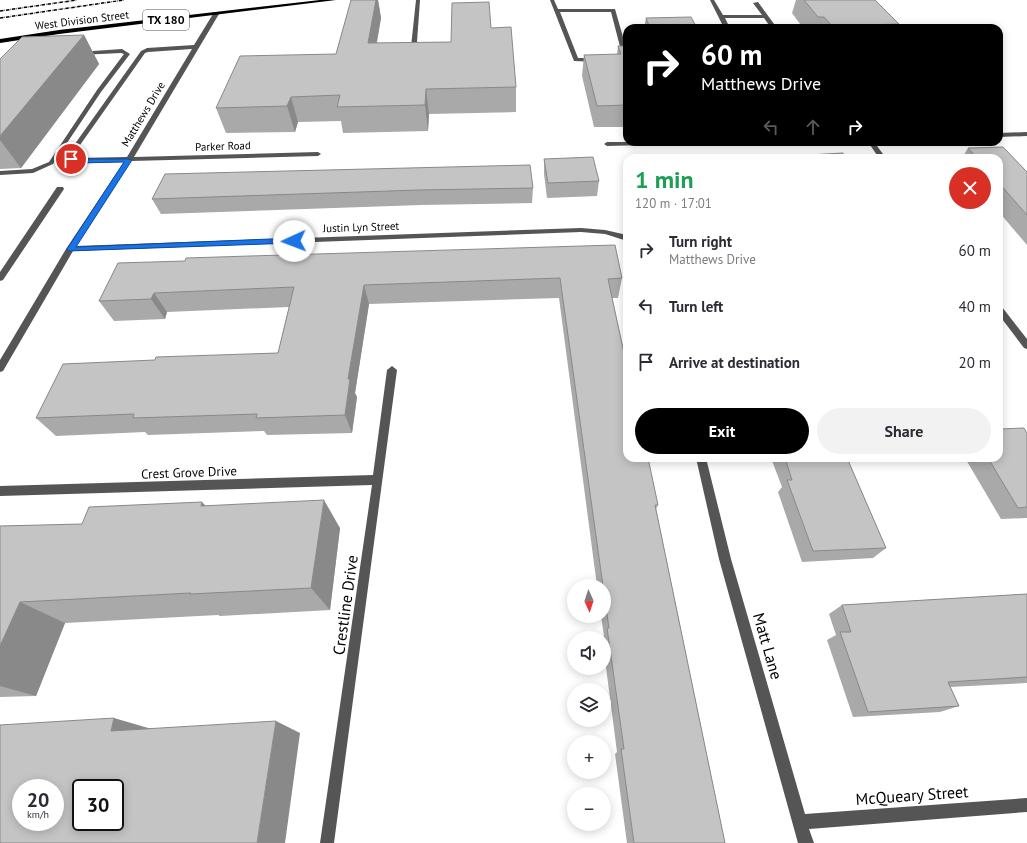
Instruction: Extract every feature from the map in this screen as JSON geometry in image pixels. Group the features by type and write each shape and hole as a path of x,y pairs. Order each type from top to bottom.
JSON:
{"main road":[{"name":"West Division Street","path":"0,41 59,32 333,0"}],"street":[{"path":"413,59 418,0"},
{"path":"552,0 576,60 604,59"},
{"path":"712,0 725,24"},
{"path":"756,2 771,24"},
{"path":"556,11 613,10 623,48"},
{"name":"Matthews Drive","path":"0,368 70,249 128,160 216,14"},
{"path":"721,18 765,16"},
{"path":"55,38 59,32"},
{"name":"Parker Road","path":"196,47 147,50 143,52 70,155 71,159 76,161 128,160 318,154"},
{"path":"0,173 28,172 45,167 51,163 99,91 127,54 122,51 71,53"},
{"path":"1003,135 1027,134"},
{"path":"607,144 623,144"},
{"path":"0,278 60,188"},
{"name":"Justin Lyn Street","path":"70,249 582,230 606,232 623,237"},
{"path":"1003,314 1027,346"},
{"name":"Crestline Drive","path":"327,843 392,370"},
{"name":"Matt Lane","path":"702,462 725,559 806,843"},
{"name":"Crest Grove Drive","path":"0,491 378,480"},
{"name":"McQueary Street","path":"800,822 1027,805"}],"building":[{"path":"351,0 376,0 368,43 451,42 452,3 489,2 491,28 511,27 516,87 426,89 425,105 337,107 340,95 291,97 287,106 216,108 240,56 336,54"},
{"path":"804,0 875,0 899,24 830,24 824,17 818,17"},
{"path":"691,17 695,24 648,24 646,18"},
{"path":"84,35 0,136 0,59 22,37"},
{"path":"618,46 623,46 623,105 597,106 584,55 621,54"},
{"path":"1003,147 1027,172 1027,215 1003,188 1003,154 973,154 968,148"},
{"path":"593,157 599,181 548,183 544,159"},
{"path":"530,165 533,188 419,190 152,199 165,174"},
{"path":"615,245 622,278 608,279 623,348 623,462 649,462 658,505 655,505 725,843 634,843 621,749 624,749 611,656 611,631 607,631 607,628 609,628 608,623 611,623 611,579 602,579 560,278 364,285 348,379 350,379 345,415 256,418 257,414 133,418 134,414 36,418 63,364 155,360 156,357 278,353 294,287 154,293 151,299 99,301 118,263 185,261 186,258"},
{"path":"1024,428 1027,433 1027,507 1018,508 990,462 1003,462 1003,429"},
{"path":"786,462 849,462 886,548 813,551 787,480 792,480"},
{"path":"324,500 311,588 20,602 0,646 0,526 82,524 89,507 202,502 201,506"},
{"path":"1027,594 1027,677 948,682 959,706 868,712 840,632 851,632 842,605"},
{"path":"114,718 111,731 276,721 257,843 0,843 0,725"}],"railway":[{"path":"0,11 77,0"},
{"path":"0,18 124,0"}],"route":[{"path":"71,159 76,161 128,160 70,249 294,241"}]}
